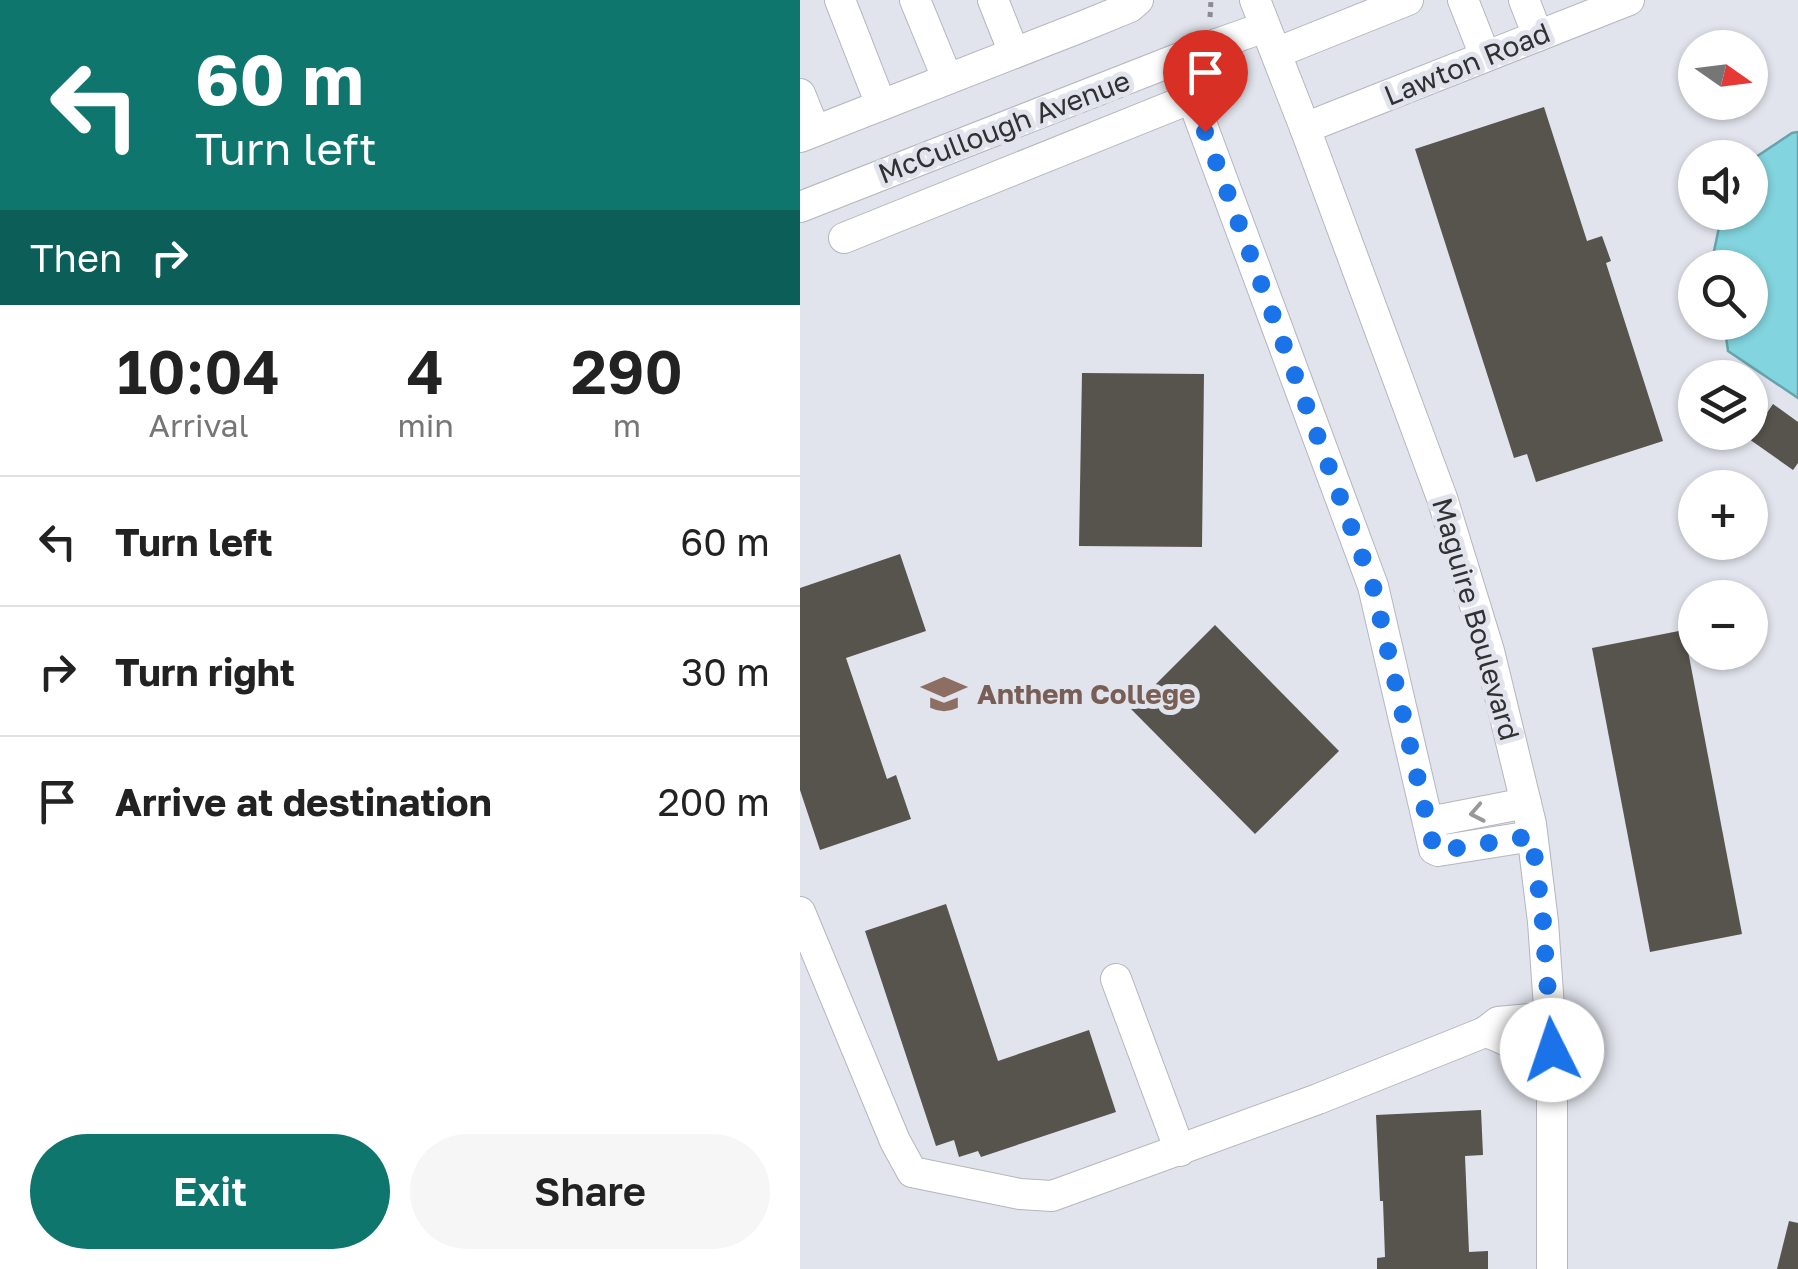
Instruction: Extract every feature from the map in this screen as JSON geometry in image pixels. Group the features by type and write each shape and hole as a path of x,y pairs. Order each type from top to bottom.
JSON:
{"street":[{"path":"840,0 881,105"},
{"path":"915,0 947,78"},
{"path":"993,0 1014,53"},
{"path":"800,94 807,134 1014,53 1075,13 1130,7 1138,0"},
{"name":"McCullough Avenue","path":"800,207 1265,27 1408,0"},
{"path":"1462,0 1485,56"},
{"path":"1524,0 1538,36"},
{"name":"Lawton Road","path":"1305,128 1629,0"},
{"name":"Maguire Boulevard","path":"1265,27 1442,498 1489,651 1526,803 1543,922 1550,1017 1552,1269"},
{"path":"844,238 1192,98 1373,586 1434,849 1532,836"},
{"path":"1428,822 1526,803"},
{"path":"800,912 895,1141 912,1172 1020,1194 1052,1196 1318,1100 1485,1032 1498,1022 1550,1017"},
{"path":"1116,979 1180,1150"},
{"path":"1485,1032 1504,1037 1532,1058 1551,1080"}],"water":[{"path":"1798,132 1798,398 1768,378 1768,360 1741,360 1728,351 1726,340 1768,340 1768,250 1714,250 1718,230 1768,230 1768,149"}],"building":[{"path":"1544,107 1587,241 1602,236 1611,261 1606,263 1663,441 1536,482 1527,454 1514,458 1415,149"},
{"path":"1082,373 1204,374 1202,547 1079,546"},
{"path":"1773,404 1798,422 1798,463 1793,470 1765,450 1768,450 1768,411"},
{"path":"900,554 926,631 846,658 887,779 896,775 911,819 820,850 800,790 800,588"},
{"path":"1215,625 1339,751 1255,834 1131,709"},
{"path":"1678,631 1678,670 1692,670 1742,934 1650,952 1592,648"},
{"path":"946,904 998,1061 1089,1030 1116,1112 981,1157 978,1151 959,1157 954,1140 936,1146 865,931"},
{"path":"1481,1110 1483,1155 1465,1156 1469,1252 1488,1251 1488,1269 1377,1269 1377,1258 1385,1257 1376,1115"},
{"path":"1789,1221 1798,1223 1798,1269 1777,1269"}],"place":[{"name":"Anthem College","path":"944,694"}],"route":[{"path":"1205,132 1373,586 1434,849 1532,836 1552,1050"}]}
